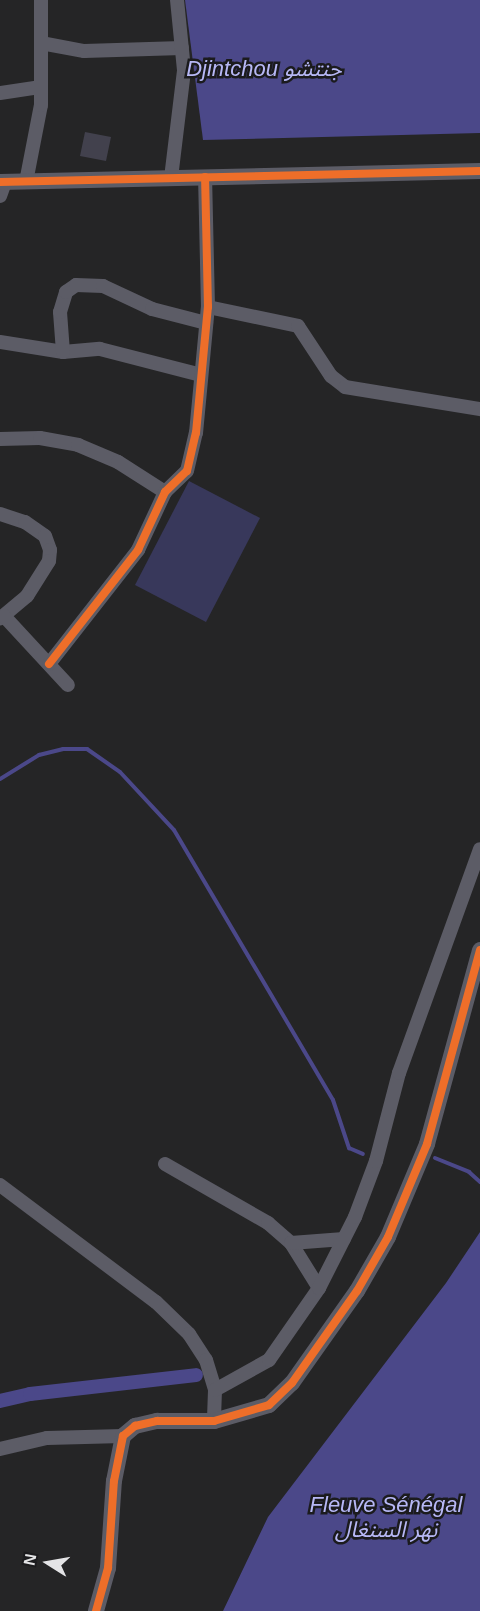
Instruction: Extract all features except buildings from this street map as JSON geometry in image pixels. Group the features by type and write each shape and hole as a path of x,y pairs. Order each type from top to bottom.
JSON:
{"street":[{"path":"26,182 41,105 41,0"},
{"path":"171,178 184,70 177,0"},
{"path":"41,43 84,51 182,48"},
{"path":"0,93 40,87"},
{"path":"2,187 26,182 480,171"},
{"path":"49,664 138,550 165,492 187,471 193,452 208,307 205,177"},
{"path":"63,352 60,312 66,292 76,285 112,289 152,309 206,323"},
{"path":"208,307 298,326 332,376 345,387 480,409"},
{"path":"0,342 63,352 100,349 201,375"},
{"path":"0,439 40,438 78,445 118,462 165,492"},
{"path":"0,514 25,522 45,536 50,550 49,561 27,596 2,617 68,685"},
{"path":"215,1390 269,1360 319,1288 344,1239 376,1161 399,1073 480,849"},
{"path":"0,1449 47,1438 123,1436 135,1426 157,1421 214,1421 269,1405 292,1383 357,1291 383,1246 427,1144 480,950"},
{"path":"165,1164 268,1223 291,1243 319,1288"},
{"path":"0,1185 156,1302 189,1334 206,1360 215,1390 214,1421"},
{"path":"291,1243 344,1239"},
{"path":"96,1611 108,1568 114,1481 123,1436"}],"shaded area":[{"path":"189,481 260,518 206,622 135,585"}],"water":[{"name":"Djintchou جنتشو","path":"185,0 480,0 480,133 203,140"},
{"name":"Fleuve Sénégal نهر السنغال","path":"480,1232 480,1611 223,1611 268,1517 446,1283"}],"waterway":[{"path":"0,779 39,755 63,749 87,749 120,772 174,830 333,1100 349,1148 363,1154"},
{"path":"435,1158 469,1172 480,1182"},
{"path":"0,1401 30,1394 196,1375"}],"cycle path":[{"path":"0,182 480,171"},
{"path":"49,664 138,550 165,492 187,471 196,433 208,307 205,177"},
{"path":"96,1611 108,1568 114,1481 123,1436 135,1426 157,1421 214,1421 269,1405 292,1383 357,1291 388,1237 427,1144 480,950"}]}
